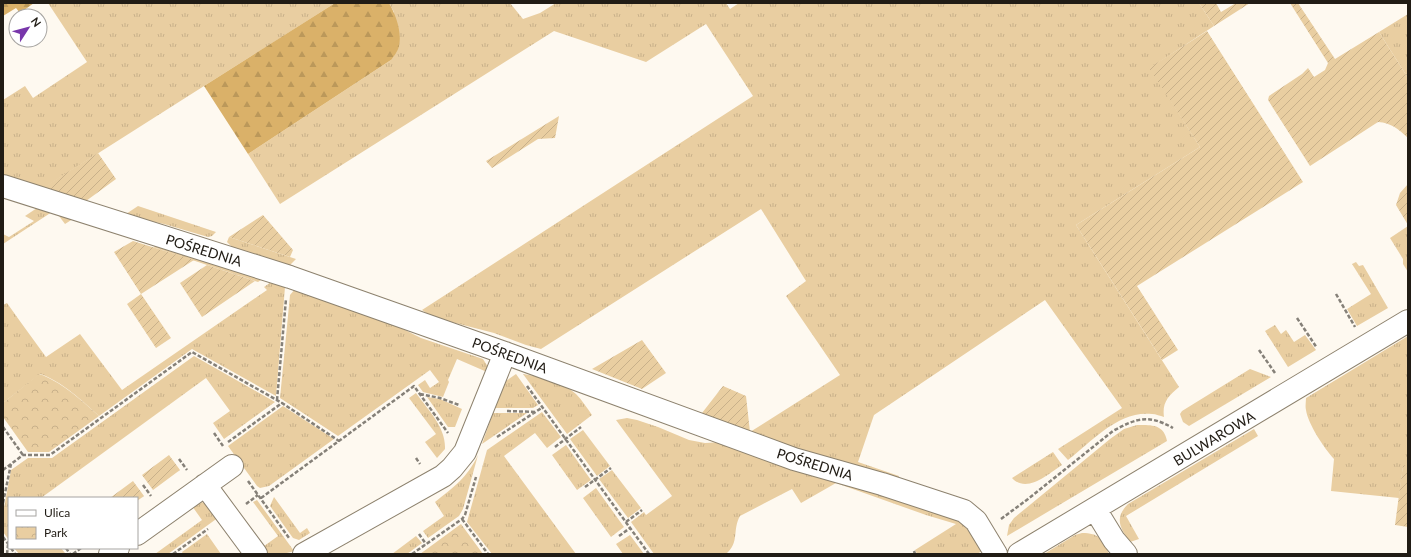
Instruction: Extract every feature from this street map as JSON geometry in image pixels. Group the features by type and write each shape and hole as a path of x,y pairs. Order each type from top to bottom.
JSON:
{"street":[{"name":"POŚREDNIA","path":"3,186 290,277 505,353 794,459 882,484 964,511 976,521 996,554"},
{"name":"BULWAROWA","path":"1019,554 1408,321"},
{"path":"297,547 442,476 452,468 465,452 474,409 505,353"},
{"path":"138,533 235,465"},
{"path":"206,485 256,554"},
{"path":"1095,509 1114,540 1126,554"}],"path":[{"path":"277,400 287,293 290,277"},
{"path":"1336,294 1358,331"},
{"path":"1297,318 1318,350"},
{"path":"1259,350 1276,375"},
{"path":"3,470 23,455 50,455 192,352 282,403"},
{"path":"526,384 649,554"},
{"path":"261,498 414,386 448,434"},
{"path":"419,394 440,398 474,409 536,412"},
{"path":"491,441 543,407"},
{"path":"982,532 1028,499 1112,431 1126,424 1150,418 1173,428"},
{"path":"3,427 23,455"},
{"path":"555,447 581,427"},
{"path":"214,433 235,465 297,547"},
{"path":"3,503 11,464"},
{"path":"585,487 611,468"},
{"path":"412,554 462,519 465,515 477,473"},
{"path":"626,522 642,510"},
{"path":"173,554 178,553 228,516"},
{"path":"462,519 488,554"},
{"path":"619,536 630,528"},
{"path":"419,534 426,544"},
{"path":"3,537 8,545 6,554"}],"green space":[{"path":"3,3 34,3 27,8 8,8 8,13 3,16"},
{"path":"48,3 335,3 45,187 86,201 83,204 3,179 3,100 25,86 33,98 87,62"},
{"path":"335,3 389,3 396,18 400,35 397,52 391,60 248,154 204,86"},
{"path":"389,3 510,3 523,19 540,13 556,3 726,3 730,9 739,3 1199,3 1214,26 1150,68 1200,147 1076,225 1179,387 1165,404 1164,417 1152,414 1140,414 1128,417 1117,422 1096,436 1068,460 1058,449 1122,408 1045,300 874,415 858,462 899,476 898,481 805,455 701,416 702,413 750,432 840,375 786,296 806,281 761,209 541,349 494,333 432,317 422,310 753,96 706,24 646,62 554,31 280,204 248,154 391,60 394,12"},
{"path":"1199,3 1216,3 1221,12 1236,3 1250,3 1214,26"},
{"path":"1290,3 1298,3 1335,59 1379,32 1408,78 1408,138 1391,125 1378,122 1310,166 1268,100 1269,96 1302,74 1308,68 1314,77 1325,70 1328,63"},
{"path":"1408,14 1408,78 1379,32"},
{"path":"1207,31 1303,182 1137,286 1178,350 1162,360 1076,225 1200,147 1149,68"},
{"path":"559,116 555,138 538,139 492,168 486,161"},
{"path":"98,153 116,179 86,201 44,187"},
{"path":"1408,184 1408,225 1396,205 1400,193"},
{"path":"49,205 122,229 121,232 76,217 65,224 59,216 63,213 55,210 3,244 3,234 9,237 34,221 25,216 37,208"},
{"path":"138,206 216,232 212,236 208,237 164,224 102,211 105,207 126,214"},
{"path":"263,215 293,250 290,257 229,237"},
{"path":"1408,226 1408,272 1403,264 1403,259 1390,238"},
{"path":"229,237 296,259 290,265 284,265 232,247 227,242"},
{"path":"133,241 194,260 141,294 114,252"},
{"path":"159,244 264,278 258,282 153,247"},
{"path":"1356,262 1359,266 1363,265 1388,308 1357,326 1347,309 1371,294 1352,264"},
{"path":"207,265 255,281 202,317 180,283"},
{"path":"271,282 285,287 276,396 192,349 99,416 64,386 40,374 3,403 3,305 7,303 46,357 80,334 122,390 267,290 264,287"},
{"path":"295,289 403,329 421,338 483,359 488,367 487,372 457,359 443,397 423,392 418,385 425,380 430,388 439,382 430,370 338,436 280,398 290,295"},
{"path":"141,294 171,338 156,348 127,304"},
{"path":"1275,325 1281,334 1286,330 1294,342 1305,335 1316,350 1288,367 1265,331"},
{"path":"1408,336 1408,466 1403,466 1399,498 1331,491 1334,459 1321,442 1307,416 1306,398"},
{"path":"642,340 666,373 642,389 592,369"},
{"path":"194,356 275,402 224,439 213,423 230,411 206,378 42,497 8,497 8,539 3,532 3,513 11,470 28,458 52,458"},
{"path":"1250,369 1271,377 1189,426 1183,422 1180,414 1182,411"},
{"path":"39,374 63,386 99,416 49,452 28,452 3,417 3,403"},
{"path":"516,374 538,405 533,408 495,408 506,381"},
{"path":"523,374 536,376 551,381 571,390 576,394 592,415 567,434"},
{"path":"723,386 746,396 750,432 702,413"},
{"path":"416,393 435,419 443,433 445,449 437,458 425,442 436,434 409,398"},
{"path":"427,397 440,399 462,409 455,427 448,427"},
{"path":"283,406 334,439 269,486 260,488 228,446"},
{"path":"542,412 561,437 547,448 535,433 504,456 576,554 492,554 467,522 487,450"},
{"path":"493,413 527,413 482,444"},
{"path":"627,418 658,427 689,440 705,443 722,442 876,491 959,521 971,533 982,551 977,554 917,554 915,550 956,524 836,483 801,503 792,489 740,516 736,526 733,545 726,554 654,554 631,522 644,512 646,515 672,496 616,420"},
{"path":"1137,425 1160,428 1163,431 1167,441 1007,536 1009,525 1014,518 1110,439 1124,429"},
{"path":"1254,429 1258,436 1126,516 1139,539 1130,542 1121,528 1120,523 1121,514 1128,504"},
{"path":"583,430 610,466 597,476 570,439"},
{"path":"566,445 591,480 577,490 552,455"},
{"path":"1053,452 1062,465 1044,477 1037,481 1024,484 1012,478"},
{"path":"169,455 180,470 153,490 142,475"},
{"path":"478,455 463,509 459,516 428,538 423,531 444,516 435,502 465,476"},
{"path":"1403,465 1408,466 1408,527 1395,525"},
{"path":"612,470 641,508 628,518 599,479"},
{"path":"133,481 144,496 138,500 138,497 111,497"},
{"path":"596,488 624,527 611,537 583,498"},
{"path":"274,497 300,533 307,528 310,533 299,540 293,538 270,506"},
{"path":"257,500 294,551 276,554 268,553 260,549 278,536 253,502"},
{"path":"201,502 205,503 219,517 168,554 155,554 202,520 192,506"},
{"path":"461,524 483,554 420,554"},
{"path":"1082,533 1093,534 1100,538 1105,544 1109,554 1044,554 1075,535"},
{"path":"207,534 221,554 183,554 182,552"},
{"path":"630,535 644,554 623,554 616,544"},
{"path":"416,536 422,543 407,554 392,554"},
{"path":"15,549 62,549 65,553 19,554"}]}
